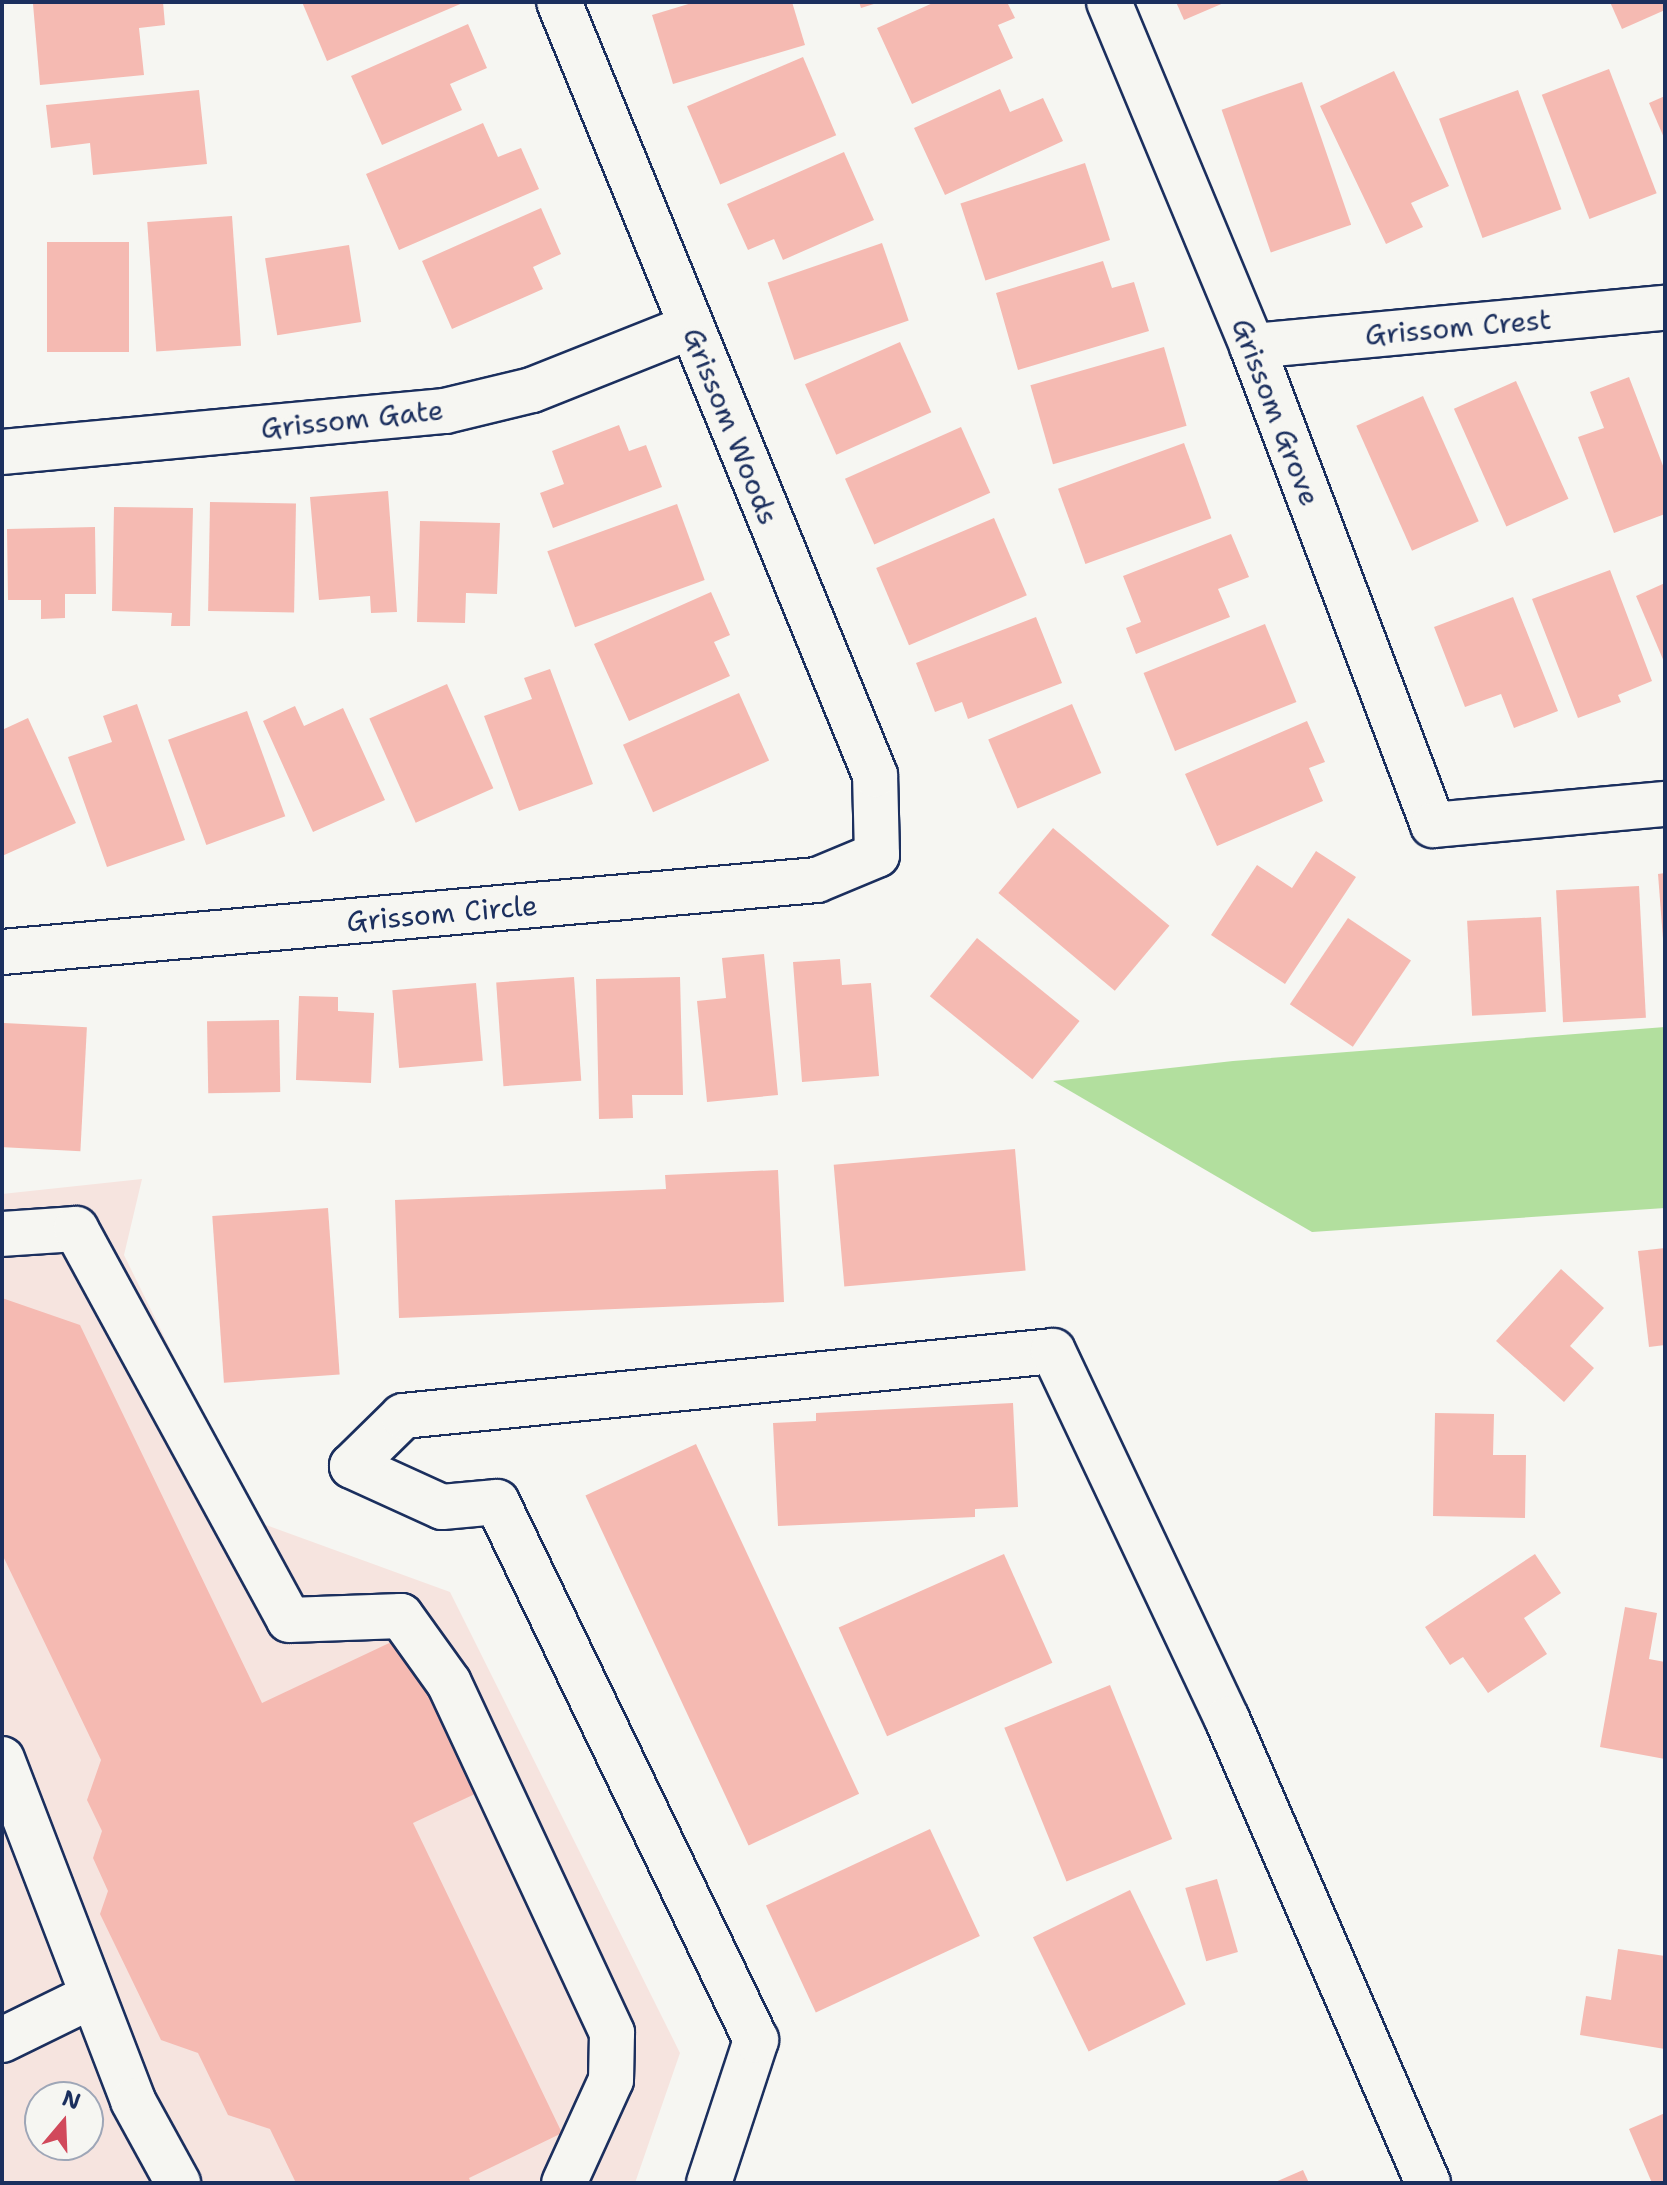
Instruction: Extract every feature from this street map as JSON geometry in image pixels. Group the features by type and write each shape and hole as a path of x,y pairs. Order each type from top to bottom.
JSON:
{"street":[{"name":"Grissom Woods","path":"559,2 875,775 877,855"},
{"name":"Grissom Grove","path":"1109,2 1252,346 1433,825 1665,804"},
{"name":"Grissom Crest","path":"1252,346 1665,308"},
{"name":"Grissom Gate","path":"2,452 445,411 532,390 690,327"},
{"name":"Grissom Circle","path":"2,952 817,880 877,855"},
{"path":"2,1234 76,1229 289,1620 401,1616 449,1683 612,2033 611,2080 564,2183"},
{"path":"709,2183 756,2040 497,1502 442,1507 352,1466 403,1416 1053,1351 1227,1719 1428,2183"},
{"path":"2,1759 133,2101 178,2183"},
{"path":"2,2040 92,1996"}],"shaded area":[{"path":"142,1179 124,1255 255,1521 450,1592 680,2053 635,2183 2,2183 2,1194"}],"green space":[{"path":"1665,1027 1665,1208 1312,1232 1053,1081 1233,1061"}],"building":[{"path":"163,2 165,25 139,28 144,75 40,85 33,4"},
{"path":"302,2 465,2 327,61"},
{"path":"695,2 792,2 805,45 673,84 652,15"},
{"path":"859,2 877,2 877,3 861,8"},
{"path":"935,2 1007,2 1015,18 998,25 1013,58 912,104 877,28"},
{"path":"1176,2 1226,2 1184,20"},
{"path":"1610,2 1665,2 1665,10 1622,29"},
{"path":"468,24 487,68 450,84 462,110 382,145 351,76"},
{"path":"803,57 836,135 720,184 687,106"},
{"path":"1609,69 1657,193 1589,219 1542,95"},
{"path":"1394,71 1449,186 1411,203 1423,227 1386,244 1320,106"},
{"path":"1302,82 1351,225 1271,252 1222,110"},
{"path":"1000,89 1010,112 1043,98 1063,141 945,195 914,128"},
{"path":"199,90 207,164 93,175 90,143 51,148 46,105"},
{"path":"1518,90 1561,209 1483,238 1439,119"},
{"path":"1665,96 1665,140 1649,103"},
{"path":"483,123 498,157 521,148 539,189 399,250 366,174"},
{"path":"844,152 874,220 783,260 774,239 748,250 727,204"},
{"path":"1085,163 1110,240 985,281 960,203"},
{"path":"541,208 561,254 533,267 543,289 452,329 422,261"},
{"path":"232,216 241,346 156,352 147,222"},
{"path":"47,242 129,242 129,352 47,352"},
{"path":"882,243 909,321 794,360 768,282"},
{"path":"349,245 361,322 277,335 265,258"},
{"path":"1103,261 1112,288 1134,282 1149,331 1018,370 996,293"},
{"path":"900,342 931,412 836,455 805,384"},
{"path":"1164,347 1187,426 1053,464 1030,385"},
{"path":"1629,377 1665,471 1665,514 1614,533 1578,437 1604,428 1590,392"},
{"path":"1516,381 1568,499 1506,527 1454,409"},
{"path":"1423,396 1479,521 1412,551 1356,426"},
{"path":"619,425 629,451 646,445 662,487 553,528 540,493 564,484 552,451"},
{"path":"961,427 990,493 874,544 845,479"},
{"path":"1184,443 1211,518 1085,564 1058,489"},
{"path":"388,491 397,612 371,613 370,596 319,600 310,497"},
{"path":"210,502 296,504 294,612 208,611"},
{"path":"677,504 705,580 575,627 547,551"},
{"path":"114,507 193,508 190,626 171,626 172,613 112,611"},
{"path":"994,518 1027,595 909,645 876,568"},
{"path":"420,521 500,523 497,594 466,593 465,623 417,622"},
{"path":"95,527 96,594 65,594 65,618 41,619 41,600 8,600 7,529"},
{"path":"1231,534 1249,577 1218,589 1230,617 1136,654 1126,628 1141,622 1123,576"},
{"path":"1610,570 1652,681 1618,695 1621,702 1578,718 1532,599"},
{"path":"1665,583 1665,664 1636,596"},
{"path":"711,592 730,635 714,642 730,676 629,721 594,644"},
{"path":"1513,597 1558,711 1514,728 1501,694 1465,707 1434,627"},
{"path":"1036,617 1062,683 968,719 962,702 935,712 916,663"},
{"path":"1265,624 1296,702 1175,751 1144,673"},
{"path":"550,669 593,784 519,811 484,716 532,699 524,678"},
{"path":"447,684 493,788 416,823 369,719"},
{"path":"739,693 769,761 653,812 623,745"},
{"path":"137,704 185,840 107,867 68,757 112,742 103,716"},
{"path":"1072,704 1101,773 1018,809 988,740"},
{"path":"295,706 304,726 343,708 385,800 313,832 263,721"},
{"path":"247,711 285,816 206,845 168,740"},
{"path":"28,718 76,823 2,856 2,730"},
{"path":"1307,721 1325,762 1309,768 1323,801 1217,846 1185,774"},
{"path":"1053,828 1169,926 1115,991 998,893"},
{"path":"1316,851 1356,877 1285,984 1211,935 1257,865 1292,888"},
{"path":"1665,873 1665,939 1663,939 1658,874"},
{"path":"1639,886 1646,1018 1563,1022 1556,890"},
{"path":"1541,917 1546,1012 1472,1016 1467,921"},
{"path":"1348,918 1411,960 1353,1047 1290,1004"},
{"path":"977,938 1080,1021 1032,1079 930,996"},
{"path":"764,954 778,1095 707,1102 697,1001 726,998 722,958"},
{"path":"840,959 842,985 871,983 879,1076 802,1082 793,962"},
{"path":"574,977 581,1081 503,1086 496,982"},
{"path":"680,977 683,1095 632,1095 633,1118 599,1119 596,979"},
{"path":"476,983 483,1061 399,1068 392,990"},
{"path":"299,996 338,997 338,1011 374,1013 371,1083 296,1080"},
{"path":"279,1020 280,1092 208,1093 207,1021"},
{"path":"4,1023 87,1027 80,1151 2,1147"},
{"path":"1015,1149 1026,1271 844,1286 834,1165"},
{"path":"778,1170 784,1302 399,1318 395,1200 666,1189 665,1175"},
{"path":"328,1208 340,1375 224,1383 212,1216"},
{"path":"1665,1248 1665,1345 1649,1347 1638,1251"},
{"path":"1561,1269 1604,1308 1570,1346 1594,1368 1564,1402 1496,1341"},
{"path":"2,1298 80,1325 262,1703 402,1637 477,1793 413,1823 562,2133 469,2178 471,2183 296,2183 270,2129 228,2115 198,2053 161,2040 100,1914 108,1891 93,1858 102,1831 87,1800 101,1760 2,1554"},
{"path":"1013,1403 1018,1507 975,1509 975,1517 778,1526 773,1423 816,1421 816,1413"},
{"path":"1435,1413 1494,1414 1493,1455 1526,1455 1525,1518 1433,1516"},
{"path":"696,1444 859,1794 749,1845 585,1496"},
{"path":"1004,1554 1052,1663 887,1736 839,1628"},
{"path":"1535,1554 1561,1593 1524,1618 1547,1654 1488,1693 1463,1657 1450,1665 1425,1627"},
{"path":"1625,1607 1657,1613 1649,1659 1665,1662 1665,1759 1600,1747"},
{"path":"1110,1685 1172,1839 1066,1882 1004,1728"},
{"path":"930,1829 980,1936 816,2012 766,1905"},
{"path":"1217,1879 1238,1952 1206,1961 1185,1888"},
{"path":"1130,1890 1186,2004 1089,2051 1033,1937"},
{"path":"1618,1949 1665,1956 1665,2049 1580,2035 1586,1996 1611,2000"},
{"path":"1665,2113 1665,2183 1652,2183 1629,2129"},
{"path":"1303,2170 1309,2183 1273,2183"}]}
